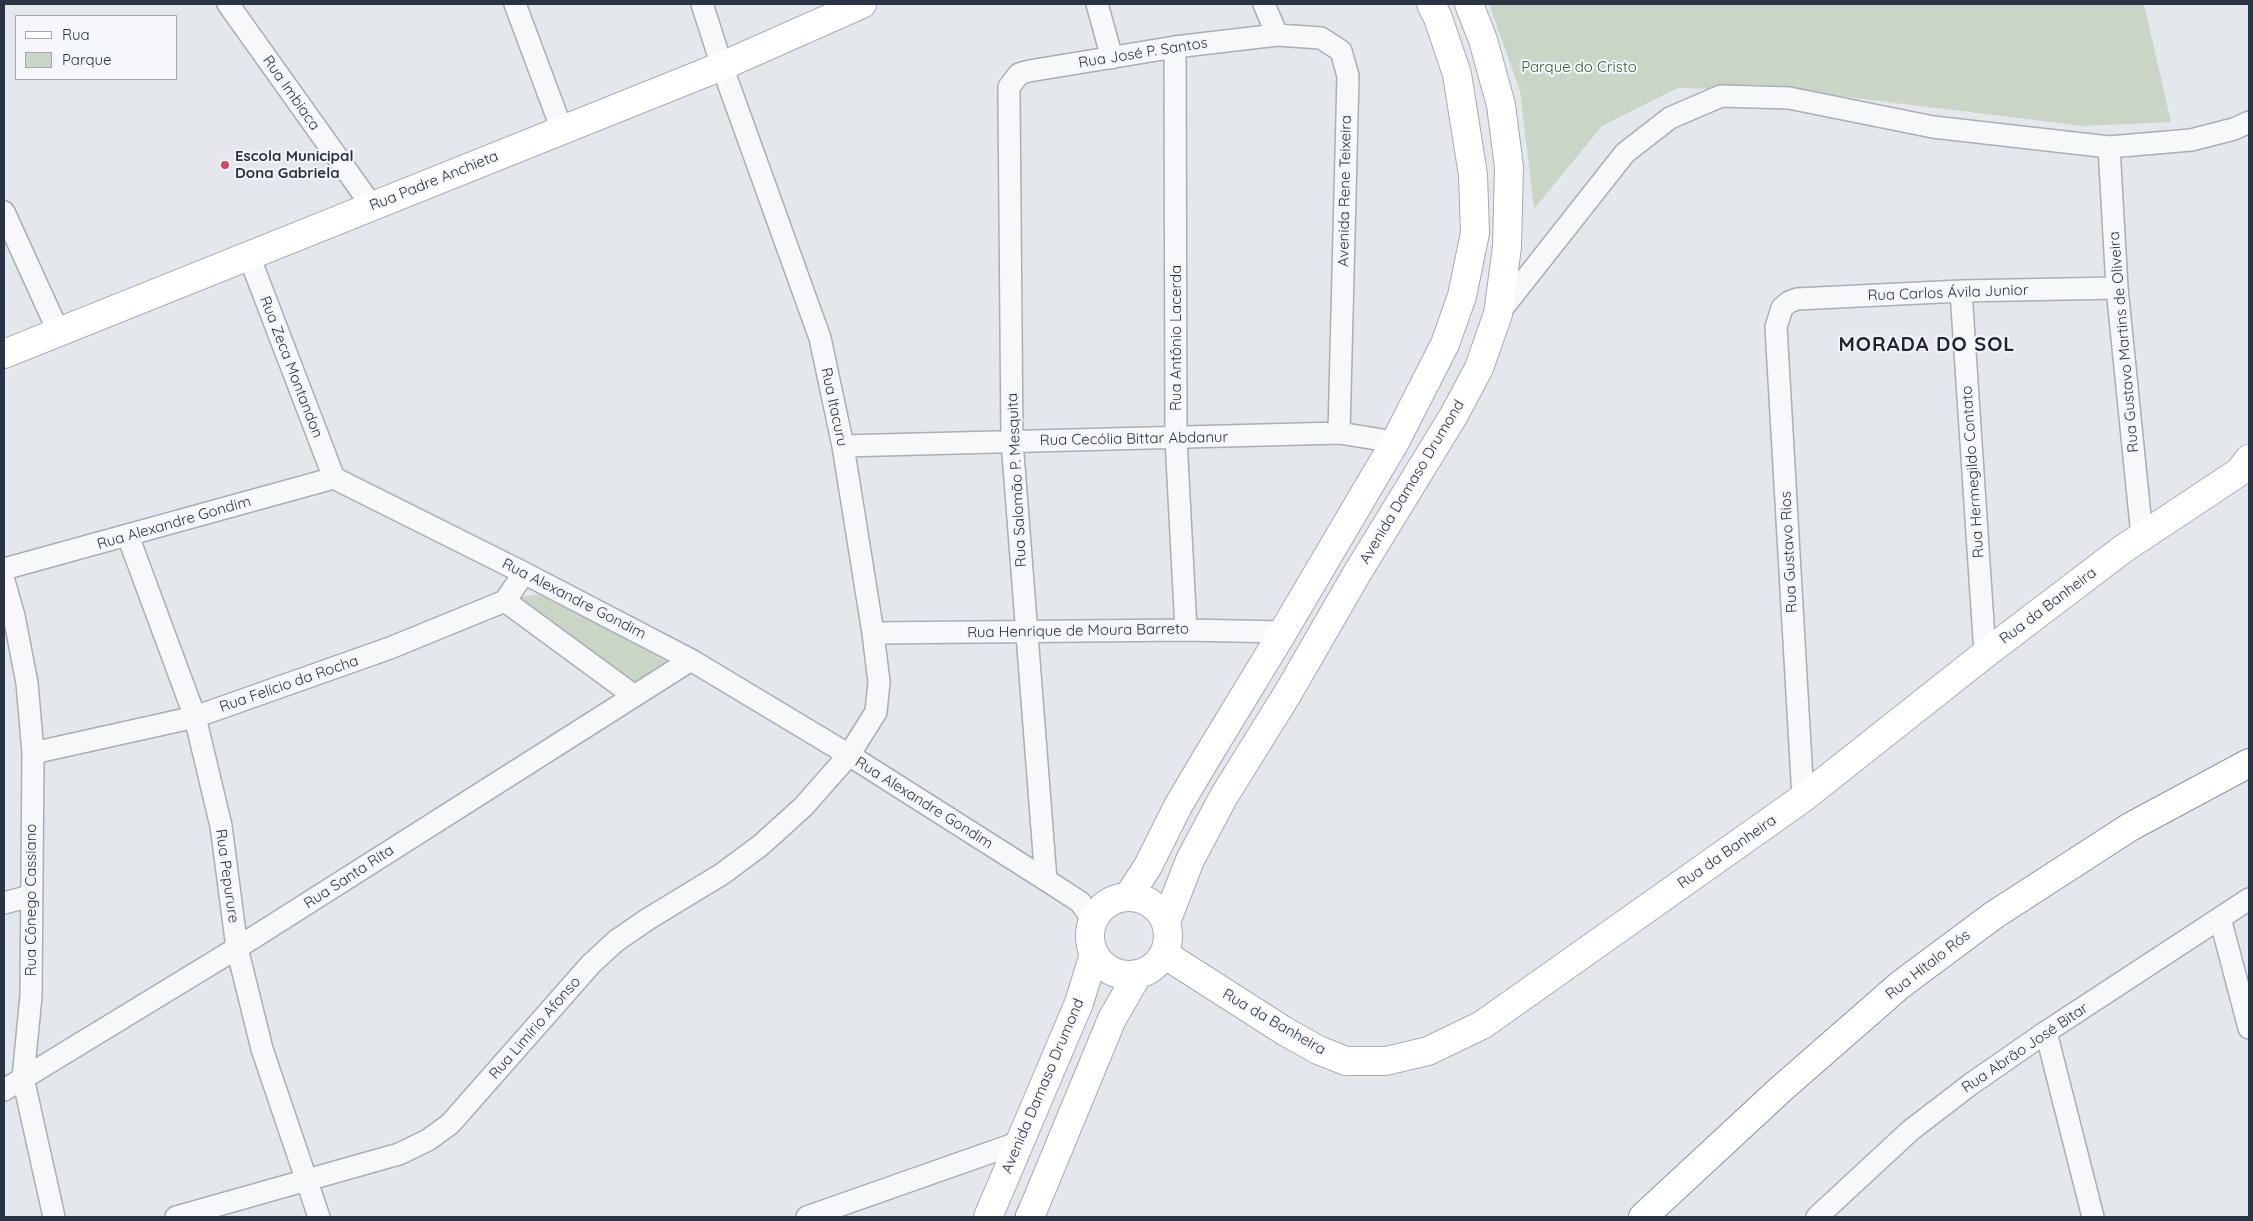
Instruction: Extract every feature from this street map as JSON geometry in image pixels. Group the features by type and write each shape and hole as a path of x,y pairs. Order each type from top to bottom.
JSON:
{"main road":[{"name":"Rua Padre Anchieta","path":"4,354 722,66 862,4"},
{"path":"1128,897 1148,866 1178,806 1395,442 1445,344 1462,296 1475,234 1473,175 1457,74 1438,18 1431,4"},
{"name":"Avenida Damaso Drumond","path":"1166,922 1190,860 1224,796 1288,693 1356,575 1454,415 1479,368 1498,314 1507,246 1509,167 1501,105 1483,40 1469,4"},
{"name":"Rua da Banheira","path":"1164,954 1286,1032 1318,1050 1346,1061 1386,1061 1428,1051 1482,1025 1803,798 1985,654 2142,536 2239,472 2249,459"},
{"name":"Rua Hítalo Rós","path":"1642,1217 1781,1089 1900,985 1994,914 2130,827 2249,763"},
{"path":"1117,898 1138,898 1155,906 1166,922 1168,944 1164,954 1149,970 1138,974 1117,974 1100,962 1094,954 1090,942 1093,920 1107,903 1117,898"},
{"name":"Avenida Damaso Drumond","path":"988,1217 1079,1003 1094,954"},
{"path":"1030,1217 1112,1019 1138,974"}],"street":[{"name":"Rua Imbiaca","path":"228,4 372,206"},
{"path":"515,4 562,130"},
{"name":"Rua Itacuru","path":"702,4 722,66 820,338 843,446 879,682 876,712 849,756"},
{"path":"1096,4 1112,58"},
{"path":"1264,4 1277,35"},
{"name":"Rua José P. Santos","path":"1012,81 1020,74 1029,71 1175,47 1277,35"},
{"name":"Avenida Rene Teixeira","path":"1277,35 1321,38 1341,51 1348,76 1339,433"},
{"name":"Rua Antônio Lacerda","path":"1175,47 1176,439 1186,630"},
{"name":"Rua Salomão P. Mesquita","path":"1012,81 1009,87 1012,441 1046,880"},
{"path":"1498,314 1625,153 1670,118 1721,96 1789,98 1933,127 2109,147 2191,140 2244,127"},
{"name":"Rua Gustavo Martins de Oliveira","path":"2109,147 2117,288 2142,536"},
{"path":"4,212 59,333"},
{"name":"Rua Zeca Montandon","path":"249,256 334,478"},
{"name":"Rua Carlos Ávila Junior","path":"1782,308 1789,302 1797,299 1961,291 2117,288"},
{"name":"Rua Hermegildo Contato","path":"1961,291 1985,654"},
{"name":"Rua Gustavo Rios","path":"1782,308 1776,327 1803,798"},
{"name":"Rua Cecólia Bittar Abdanur","path":"843,446 1176,439 1339,433 1395,442"},
{"name":"Rua Alexandre Gondim","path":"4,570 334,478 692,660 849,756 1080,902 1093,920"},
{"name":"Rua Pepurure","path":"128,536 194,717 221,826 237,948 262,1050 319,1217"},
{"path":"524,573 505,601 633,695"},
{"name":"Rua Cônego Cassiano","path":"4,581 14,616 27,683 33,754 30,896 31,996 23,1078 54,1217"},
{"name":"Rua Felício da Rocha","path":"33,754 194,717 390,648 505,601"},
{"name":"Rua Henrique de Moura Barreto","path":"873,633 1186,630 1283,632"},
{"name":"Rua Santa Rita","path":"4,1090 237,948 633,695 692,660"},
{"name":"Rua Limírio Afonso","path":"176,1217 399,1154 428,1140 450,1124 591,964 616,941 722,874 761,845 803,807 849,756"},
{"path":"4,903 30,896"},
{"name":"Rua Abrão José Bitar","path":"1817,1217 1911,1130 1971,1084 2046,1032 2249,900"},
{"path":"2220,918 2249,1028"},
{"path":"2046,1032 2092,1217"},
{"path":"807,1217 1020,1142"}],"green space":[{"name":"Parque do Cristo","path":"1489,4 2144,4 2171,122 2083,126 1798,91 1678,88 1602,126 1534,209 1520,91"},
{"path":"543,594 667,662 634,685 525,607 519,597"}],"place":[{"name":"Escola Municipal Dona Gabriela","path":"225,165"}],"district":[{"name":"MORADA DO SOL","path":"1927,345"}]}
